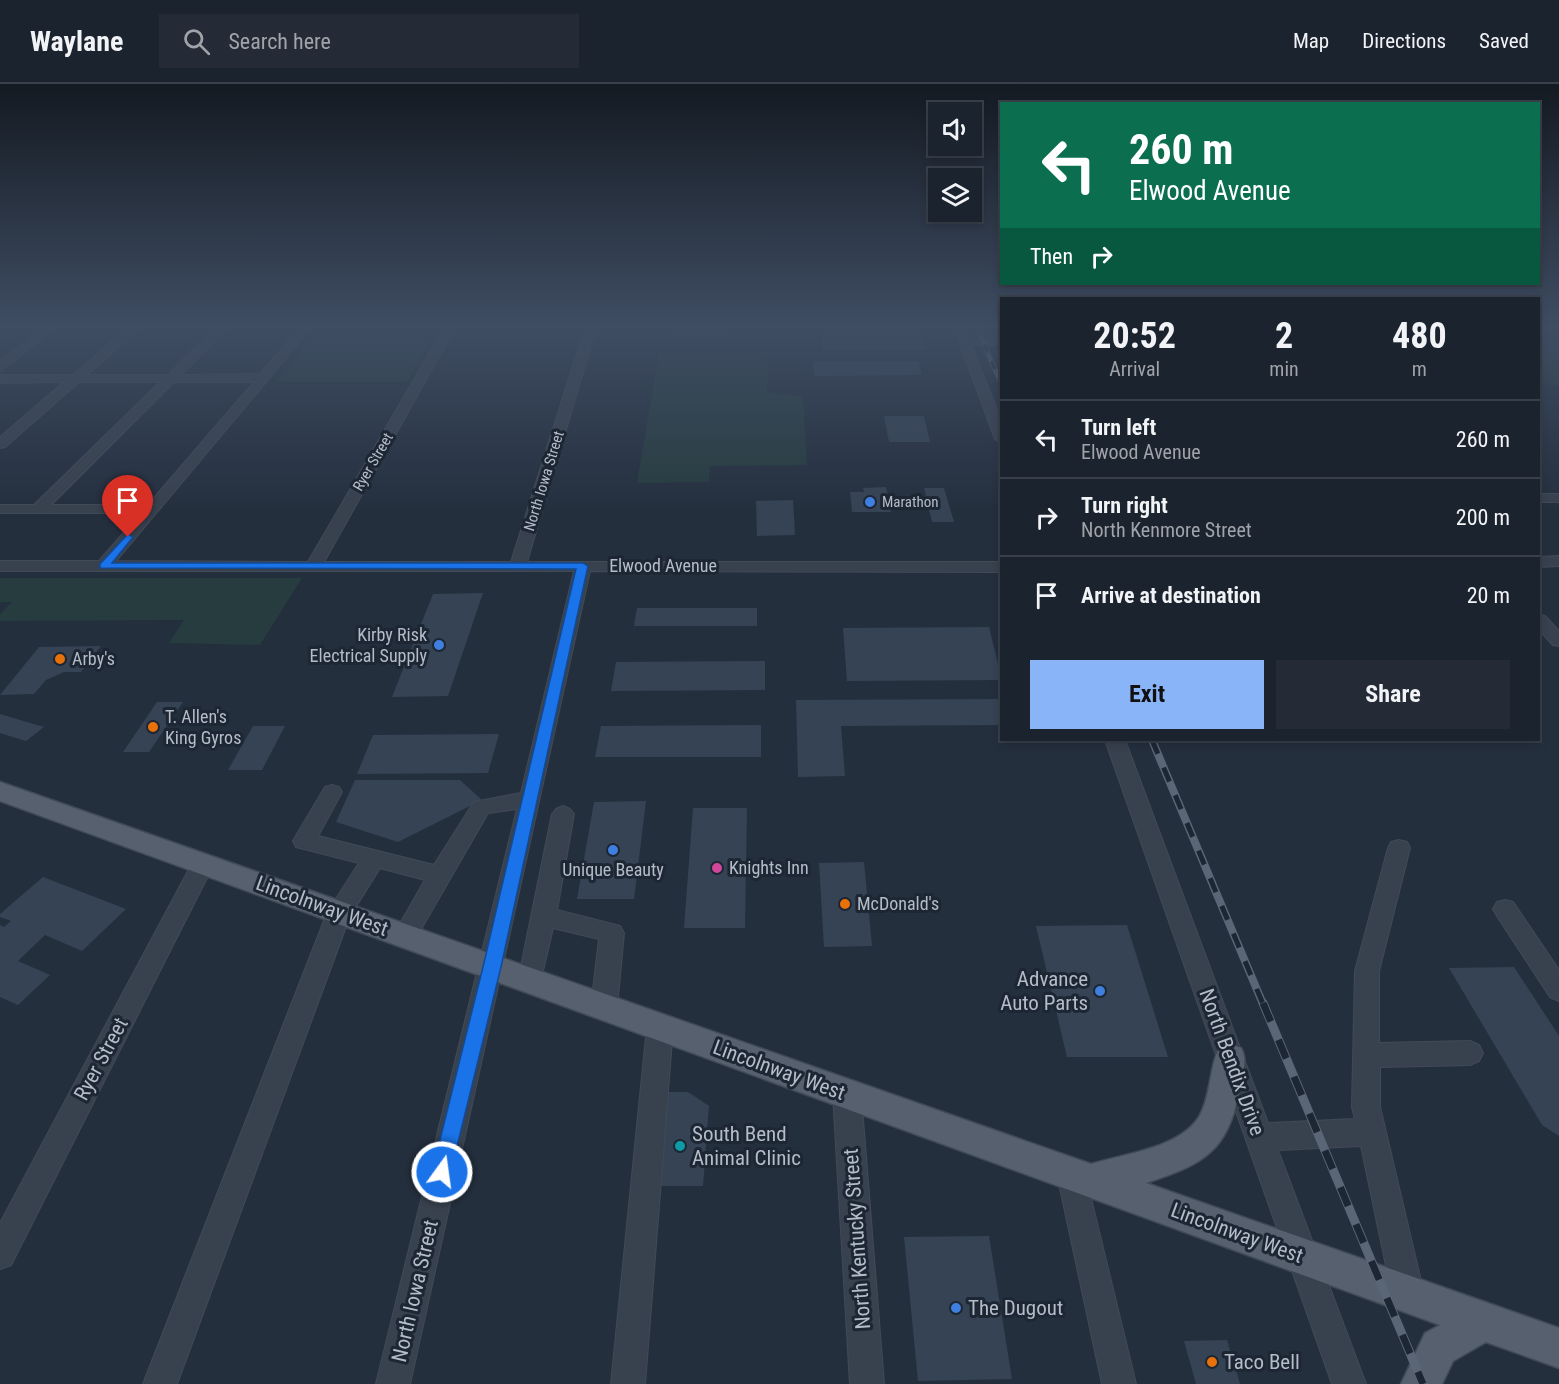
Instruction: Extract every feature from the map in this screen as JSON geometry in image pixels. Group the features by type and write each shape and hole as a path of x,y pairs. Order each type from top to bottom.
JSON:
{"main road":[{"name":"Lincolnway West","path":"0,791 1559,1348"},
{"path":"1081,1178 1161,1160 1195,1145 1213,1125 1230,1058"},
{"path":"1421,1384 1438,1347 1484,1321"}],"street":[{"path":"0,444 65,389"},
{"path":"38,509 160,389"},
{"path":"104,566 255,389"},
{"name":"Ryer Street","path":"314,565 415,389"},
{"name":"North Iowa Street","path":"518,565 572,389"},
{"path":"982,389 1000,434"},
{"path":"1540,498 1559,498"},
{"path":"0,509 152,509"},
{"path":"1540,562 1559,561"},
{"name":"Elwood Avenue","path":"0,566 1000,567"},
{"name":"North Iowa Street","path":"393,1384 492,967 583,566"},
{"path":"1540,621 1557,637"},
{"name":"North Bendix Drive","path":"1115,741 1349,1384"},
{"path":"332,792 304,841 439,875"},
{"path":"405,936 481,807 530,800"},
{"path":"530,981 563,814"},
{"path":"1399,848 1367,971 1366,1107 1408,1294"},
{"path":"160,1384 339,913 374,859"},
{"name":"Ryer Street","path":"0,1254 8,1224 203,864"},
{"path":"1505,909 1559,990"},
{"path":"544,916 612,933 604,1007"},
{"path":"628,1384 660,1027"},
{"path":"1366,1055 1470,1053"},
{"name":"North Kentucky Street","path":"847,1094 867,1384"},
{"path":"1259,1137 1372,1132"},
{"path":"1081,1178 1119,1384"}],"green space":[{"path":"653,389 767,389 767,392 803,397 807,465 710,466 709,482 637,483"},
{"path":"0,578 302,578 260,645 169,643 184,620 0,621 0,614 12,602 0,602"}],"building":[{"path":"884,416 924,416 930,442 889,442"},
{"name":"Marathon","path":"886,487 891,512 852,512 850,492 864,492 863,488"},
{"name":"Marathon","path":"924,488 944,488 954,522 932,522"},
{"path":"793,500 795,535 757,536 756,501"},
{"name":"Kirby Risk Electrical Supply","path":"483,593 448,696 392,697 433,594"},
{"path":"637,608 757,608 757,626 634,626"},
{"path":"989,627 1000,680 847,681 843,628"},
{"name":"Arby's","path":"101,646 81,672 64,672 46,680 34,694 0,695 39,647"},
{"path":"765,661 765,690 611,691 616,662"},
{"path":"1000,699 1000,725 841,726 845,776 798,777 796,700"},
{"name":"T. Allen's King Gyros","path":"157,702 183,702 149,752 123,752"},
{"path":"0,714 44,727 26,741 0,733"},
{"path":"761,725 761,757 595,757 601,726"},
{"path":"253,726 285,726 262,770 228,770"},
{"path":"499,734 488,773 357,774 373,735"},
{"path":"355,780 460,780 482,800 398,842 336,822"},
{"name":"Unique Beauty","path":"646,801 634,899 577,899 594,802"},
{"name":"Knights Inn","path":"693,808 747,808 745,928 684,928"},
{"name":"McDonald's","path":"864,862 872,946 824,947 819,863"},
{"path":"43,877 126,909 82,951 45,935 18,961 50,975 18,1005 0,997 0,925 4,927 11,921 0,917 0,914"},
{"name":"Advance Auto Parts","path":"1127,925 1168,1057 1067,1057 1036,926"},
{"path":"1514,967 1559,1036 1559,1136 1542,1125 1449,968"},
{"name":"South Bend Animal Clinic","path":"660,1092 688,1092 709,1106 703,1186 651,1186"},
{"name":"The Dugout","path":"989,1236 1012,1379 918,1381 904,1237"},
{"name":"Taco Bell","path":"1227,1340 1240,1384 1196,1384 1184,1341"}],"railway":[{"path":"1152,741 1263,1004"},
{"path":"1263,1003 1423,1384"}],"place":[{"name":"Marathon","path":"870,502"},
{"name":"Kirby Risk Electrical Supply","path":"439,645"},
{"name":"Arby's","path":"60,659"},
{"name":"T. Allen's King Gyros","path":"153,727"},
{"name":"Unique Beauty","path":"613,850"},
{"name":"Knights Inn","path":"717,868"},
{"name":"McDonald's","path":"845,904"},
{"name":"Advance Auto Parts","path":"1100,991"},
{"name":"South Bend Animal Clinic","path":"680,1146"},
{"name":"The Dugout","path":"956,1308"},
{"name":"Taco Bell","path":"1212,1362"}],"route":[{"path":"128,537 104,566 583,566 492,967 442,1172"}]}
